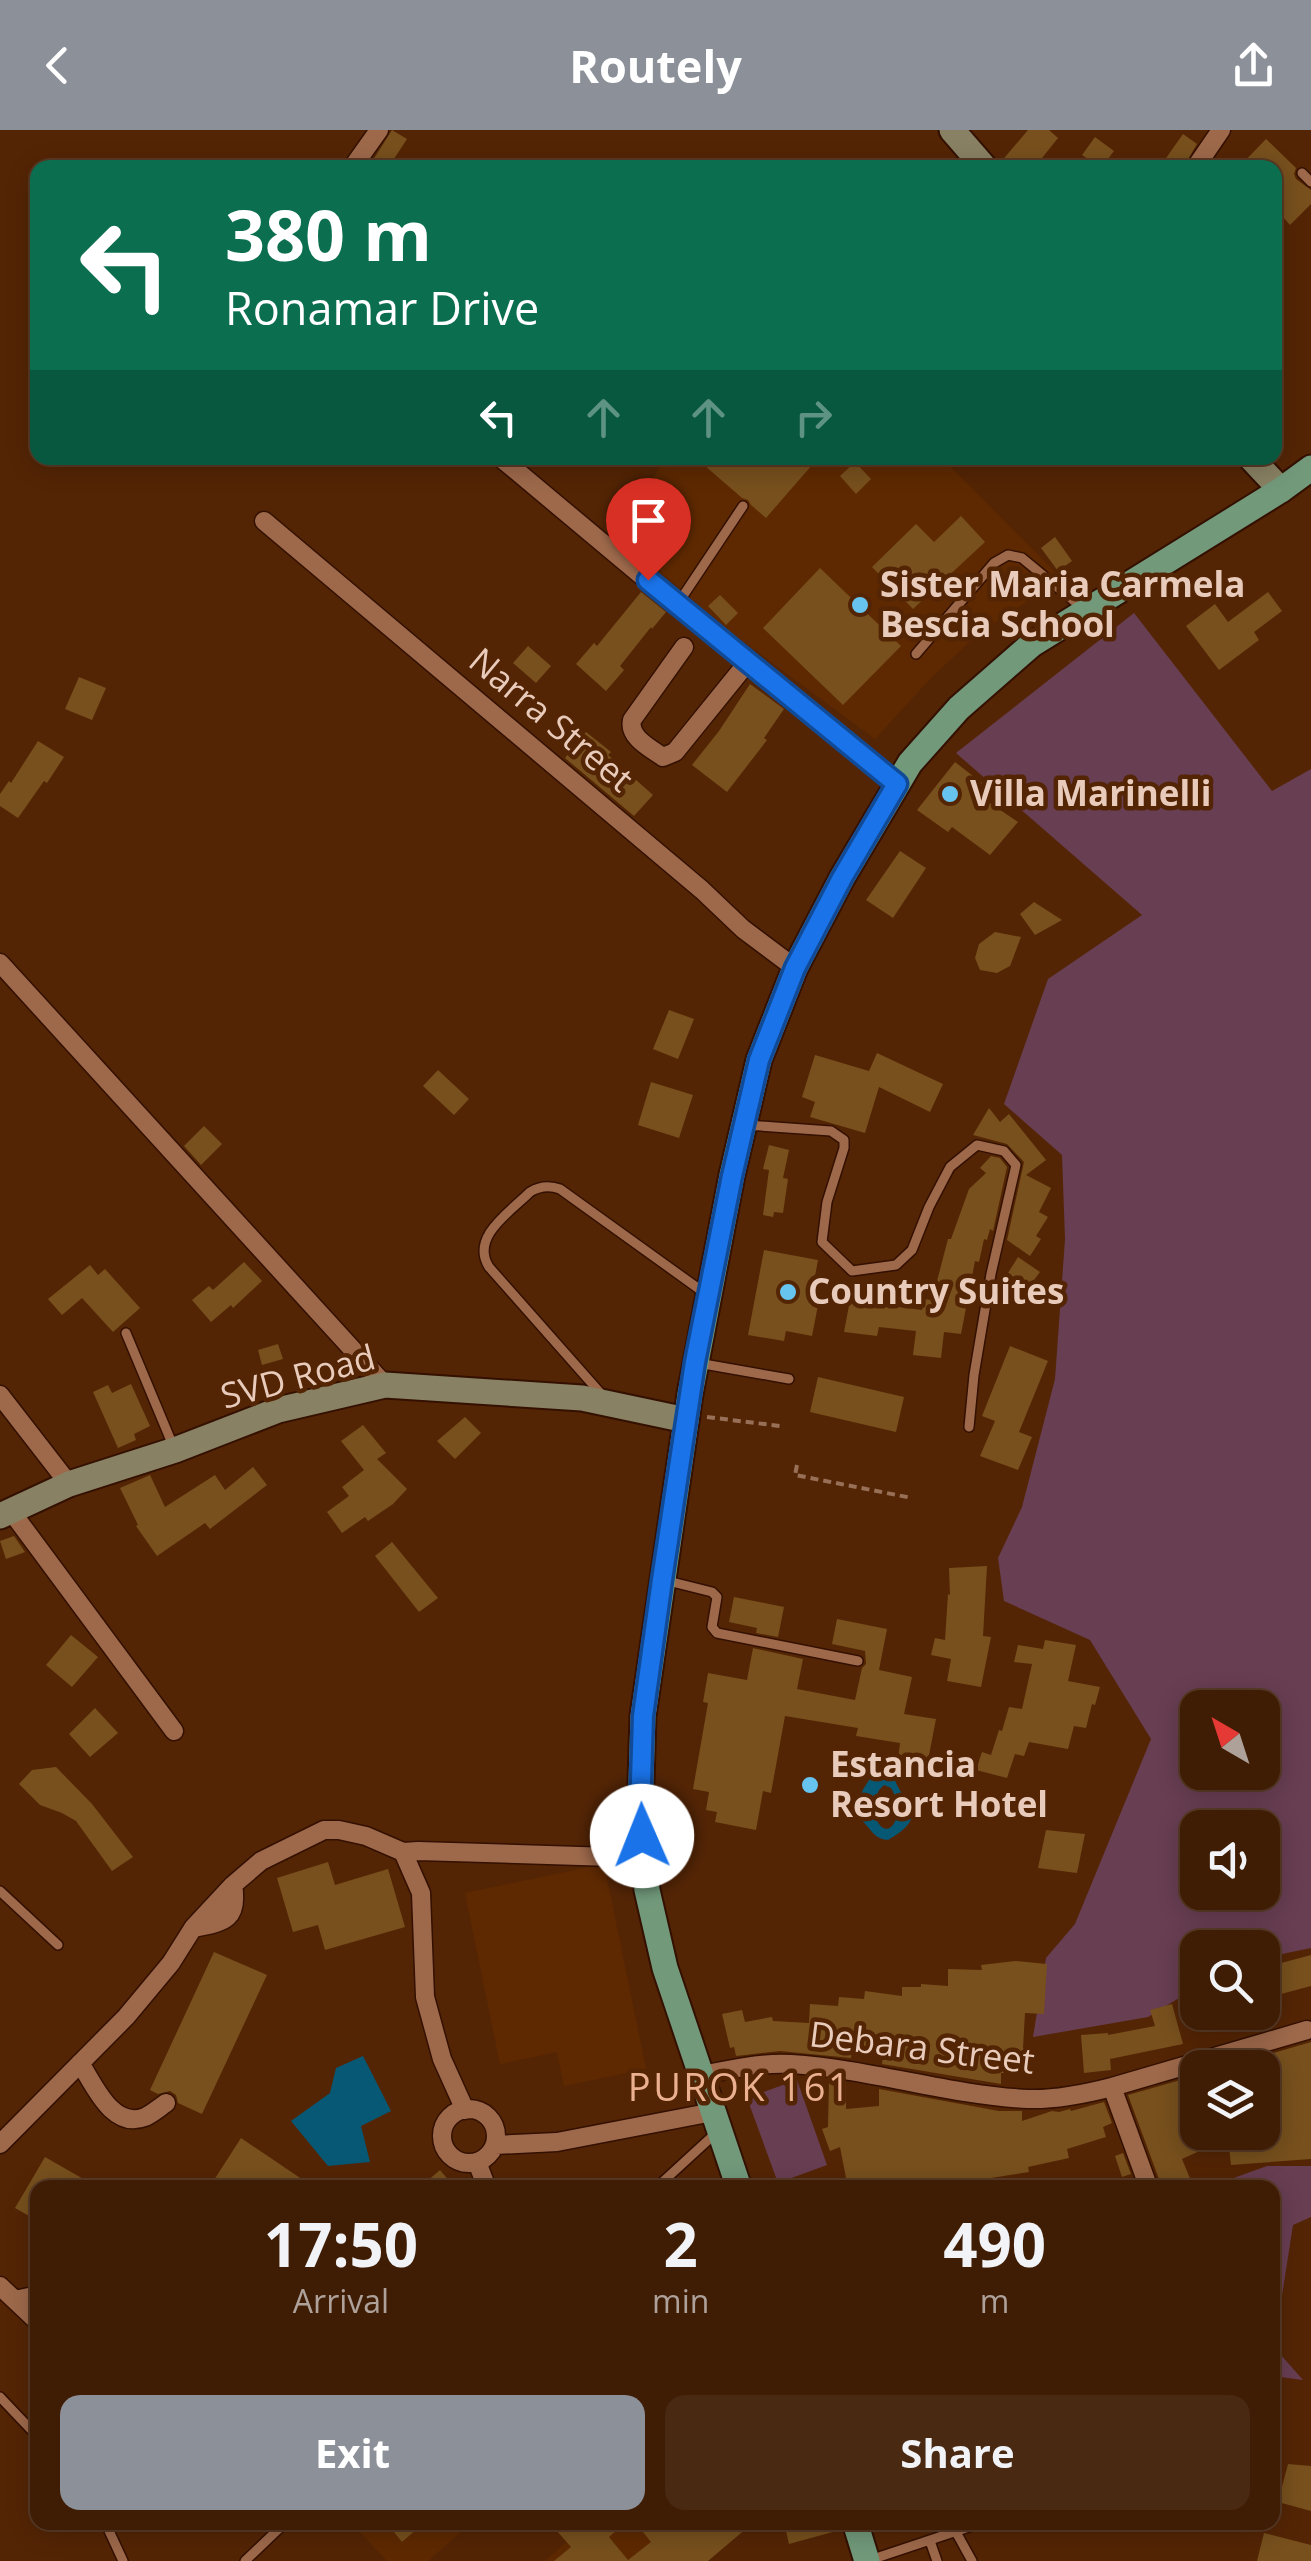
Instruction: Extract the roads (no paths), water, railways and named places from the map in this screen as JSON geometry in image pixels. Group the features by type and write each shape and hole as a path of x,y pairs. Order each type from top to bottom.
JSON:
{"main road":[{"path":"952,130 978,160"},
{"path":"1258,465 1281,490"},
{"path":"736,2180 665,1968 647,1890 640,1814 643,1716 695,1362 759,1060 795,968 842,878 910,762 959,708 1031,646 1311,468"},
{"name":"SVD Road","path":"6,1514 69,1484 175,1450 278,1410 385,1385 582,1398 687,1417"},
{"path":"857,2530 867,2561"}],"street":[{"path":"358,160 379,130"},
{"path":"1200,160 1216,132"},
{"path":"509,465 897,784"},
{"name":"Narra Street","path":"264,521 744,929 795,968"},
{"path":"684,647 630,728 662,757 675,752 747,663"},
{"path":"0,963 385,1385"},
{"path":"0,1395 69,1484"},
{"path":"6,1514 174,1731"},
{"path":"0,2144 137,2004 193,1928 232,1886 260,1862 324,1830 366,1836 403,1852 644,1858"},
{"path":"403,1852 421,1893 425,1997 442,2058 465,2110"},
{"name":"Debara Street","path":"700,2074 758,2064 789,2064 865,2072 1030,2099 1080,2095 1307,2030"},
{"path":"80,2063 106,2106 125,2118 142,2118 166,2103"},
{"path":"1112,2087 1145,2180"},
{"path":"474,2110 490,2118 495,2144 477,2162 460,2162 452,2158 443,2143 444,2125 456,2112 474,2110"},
{"path":"495,2144 558,2142 716,2121"},
{"path":"477,2162 485,2180"},
{"path":"0,2286 30,2315"},
{"path":"14,2300 30,2297"}],"lane":[{"path":"1302,172 1311,182"},
{"path":"677,605 743,506"},
{"path":"916,654 994,563 1008,555 1022,558 1086,611"},
{"path":"744,1125 830,1131 844,1140 827,1202 822,1242 852,1272 896,1265 912,1250 950,1167 977,1145 1004,1151 1016,1165 988,1290 969,1427"},
{"path":"610,1404 489,1267 482,1257 485,1238 530,1192 551,1186 708,1296"},
{"path":"126,1333 175,1450"},
{"path":"695,1362 789,1380"},
{"path":"662,1580 712,1592 716,1597 712,1627 717,1633 858,1661"},
{"path":"0,1892 58,1945"},
{"path":"663,2180 716,2121"},
{"path":"0,2397 30,2429"},
{"path":"109,2530 124,2561"},
{"path":"245,2561 278,2530"},
{"path":"867,2561 962,2530"},
{"path":"956,2532 972,2561"},
{"path":"930,2541 937,2561"}],"water":[{"path":"880,1768 893,1768 912,1813 903,1830 888,1840 874,1834 857,1808 861,1793","holes":["884,1785 891,1788 897,1810 888,1829 877,1821 872,1808 879,1790"]},
{"path":"363,2056 391,2111 361,2126 370,2162 328,2166 291,2121 330,2093 336,2068"}],"place":[{"name":"Sister Maria Carmela Bescia School","path":"860,605"},
{"name":"Villa Marinelli","path":"950,794"},
{"name":"Country Suites","path":"788,1292"},
{"name":"Estancia Resort Hotel","path":"810,1785"}],"district":[{"name":"PUROK 161","path":"740,2088"}]}
